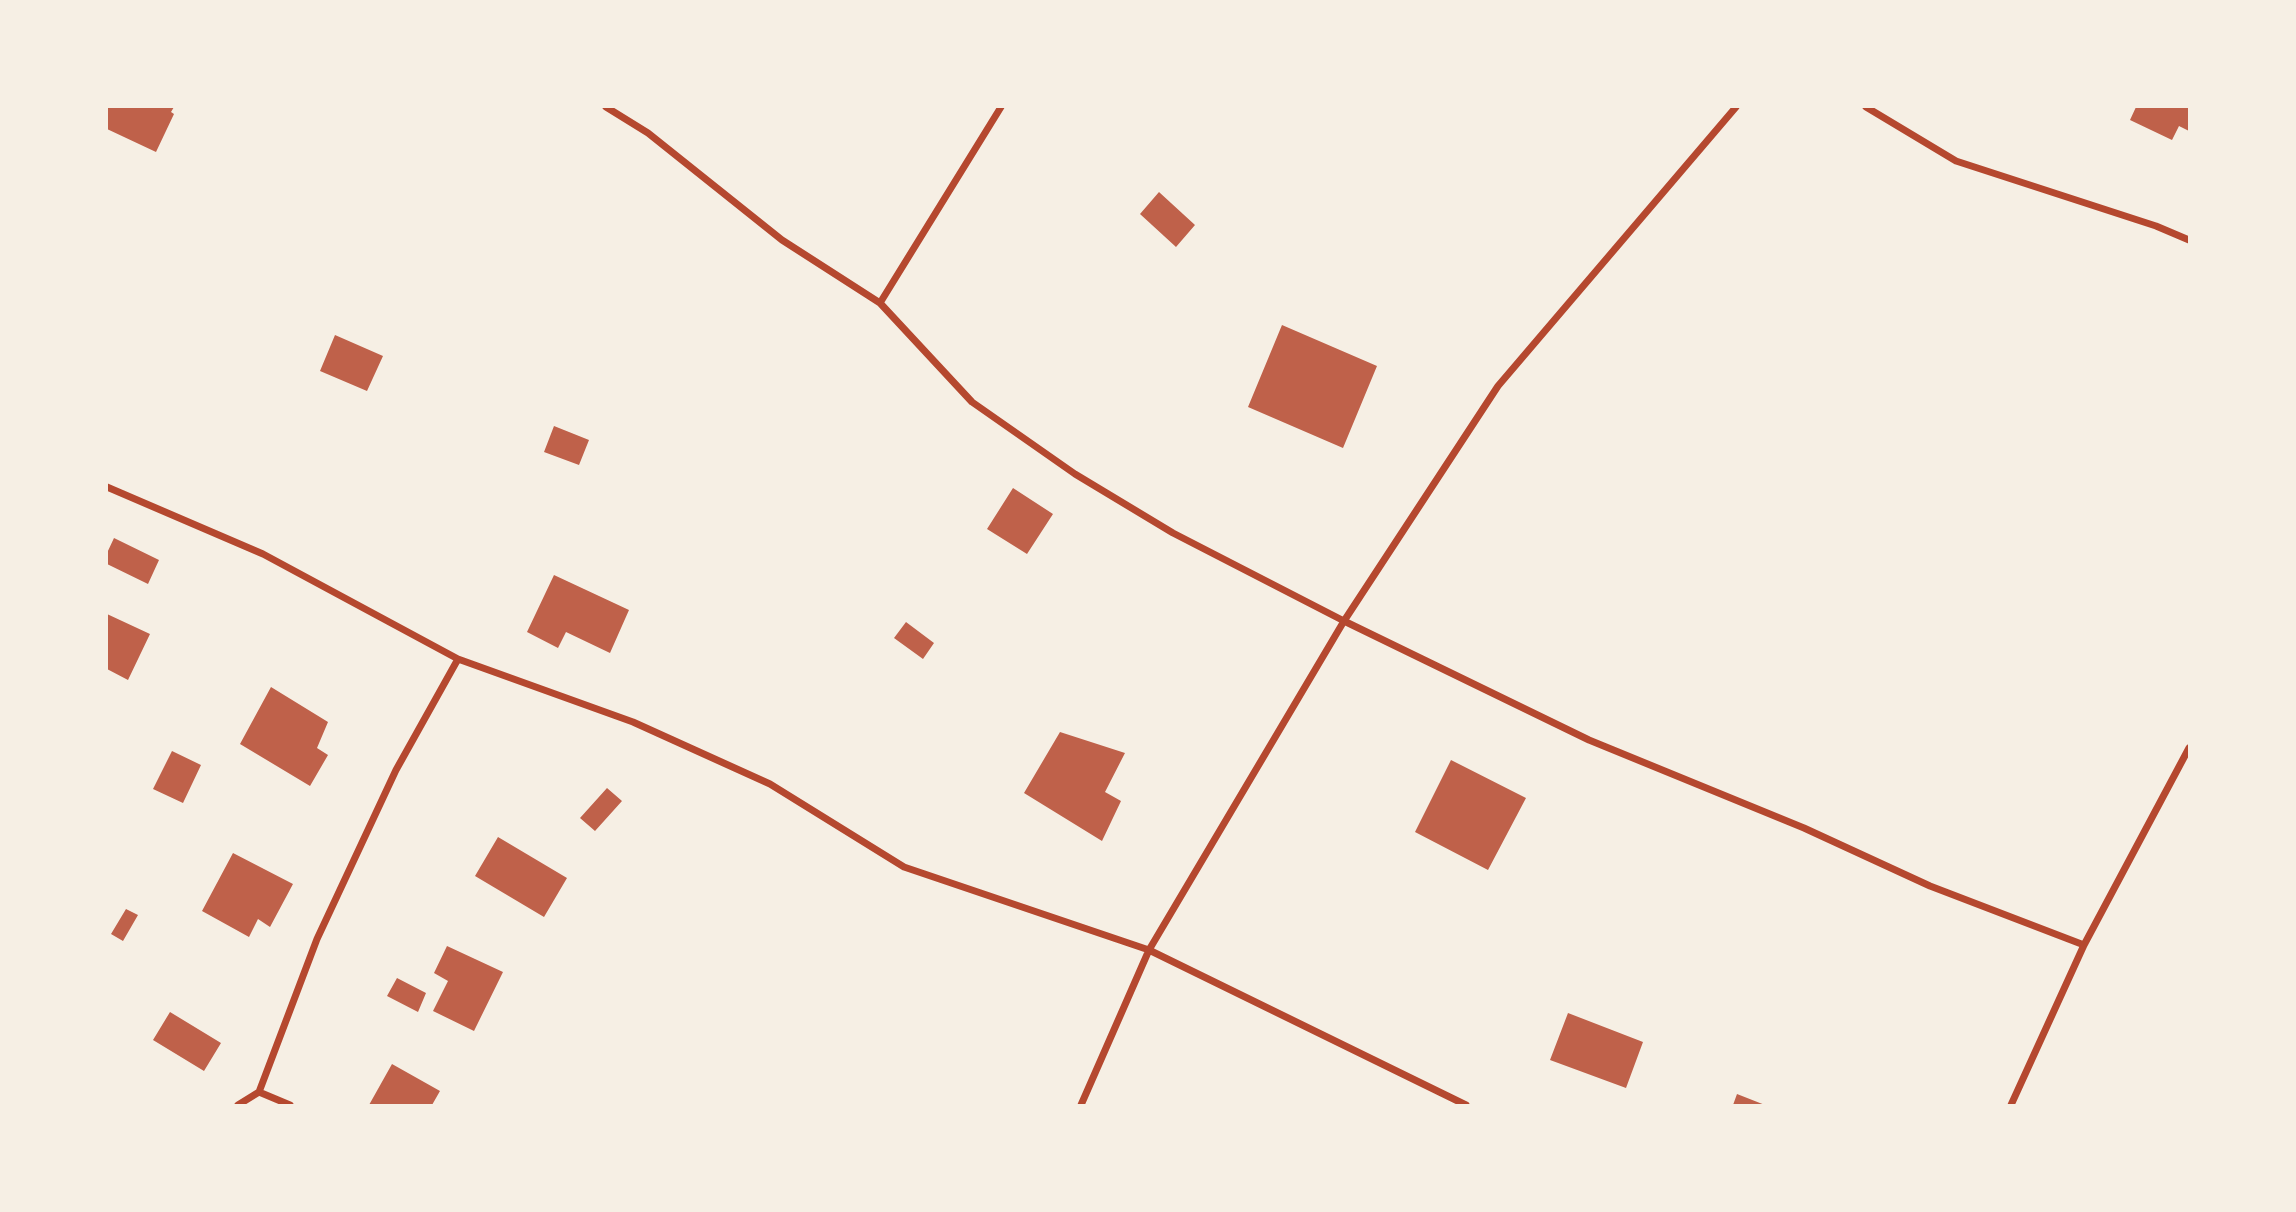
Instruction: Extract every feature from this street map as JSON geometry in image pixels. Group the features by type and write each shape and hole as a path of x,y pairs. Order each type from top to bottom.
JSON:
{"street":[{"path":"606,107 648,133 782,240 880,303 972,402 1074,474 1173,533 1344,621 1589,740 1804,828 1930,886 2084,945"},
{"path":"880,303 1002,107"},
{"path":"1081,1105 1149,950 1344,621 1498,386 1736,107"},
{"path":"1866,107 1956,160 2156,226 2189,240"},
{"path":"107,487 263,554 458,659 633,722 770,784 904,867 1149,950 1466,1105"},
{"path":"238,1105 259,1092 317,939 397,770 458,659"},
{"path":"2011,1105 2084,945 2189,748"},
{"path":"259,1092 290,1105"}],"building":[{"path":"107,107 174,107 171,112 174,114 156,152 107,129"},
{"path":"2136,107 2189,107 2189,131 2179,126 2172,140 2130,120"},
{"path":"1159,192 1195,225 1176,247 1140,214"},
{"path":"1282,325 1377,366 1343,448 1248,407"},
{"path":"335,335 383,356 367,391 320,371"},
{"path":"554,426 589,440 579,465 544,452"},
{"path":"1013,488 1053,514 1027,554 987,529"},
{"path":"114,538 159,560 148,584 107,564 107,553"},
{"path":"554,575 629,610 610,653 566,632 558,648 527,632"},
{"path":"107,614 150,634 128,680 107,669"},
{"path":"906,622 934,643 923,659 894,638"},
{"path":"271,687 328,722 317,748 328,755 310,786 240,744"},
{"path":"1060,732 1125,753 1105,792 1121,801 1102,841 1024,793"},
{"path":"172,751 201,765 183,803 153,789"},
{"path":"1451,760 1526,798 1488,870 1415,832"},
{"path":"607,788 622,801 595,831 580,818"},
{"path":"498,837 567,878 544,917 475,876"},
{"path":"233,853 293,884 270,927 258,919 249,937 202,911"},
{"path":"126,909 138,915 123,941 111,934"},
{"path":"447,946 503,972 474,1031 433,1011 448,981 434,973"},
{"path":"397,978 426,993 418,1012 387,996"},
{"path":"170,1012 221,1043 204,1071 153,1040"},
{"path":"1568,1013 1643,1042 1626,1088 1550,1060"},
{"path":"392,1064 440,1091 432,1105 369,1105"},
{"path":"1737,1094 1765,1105 1733,1105"}]}
